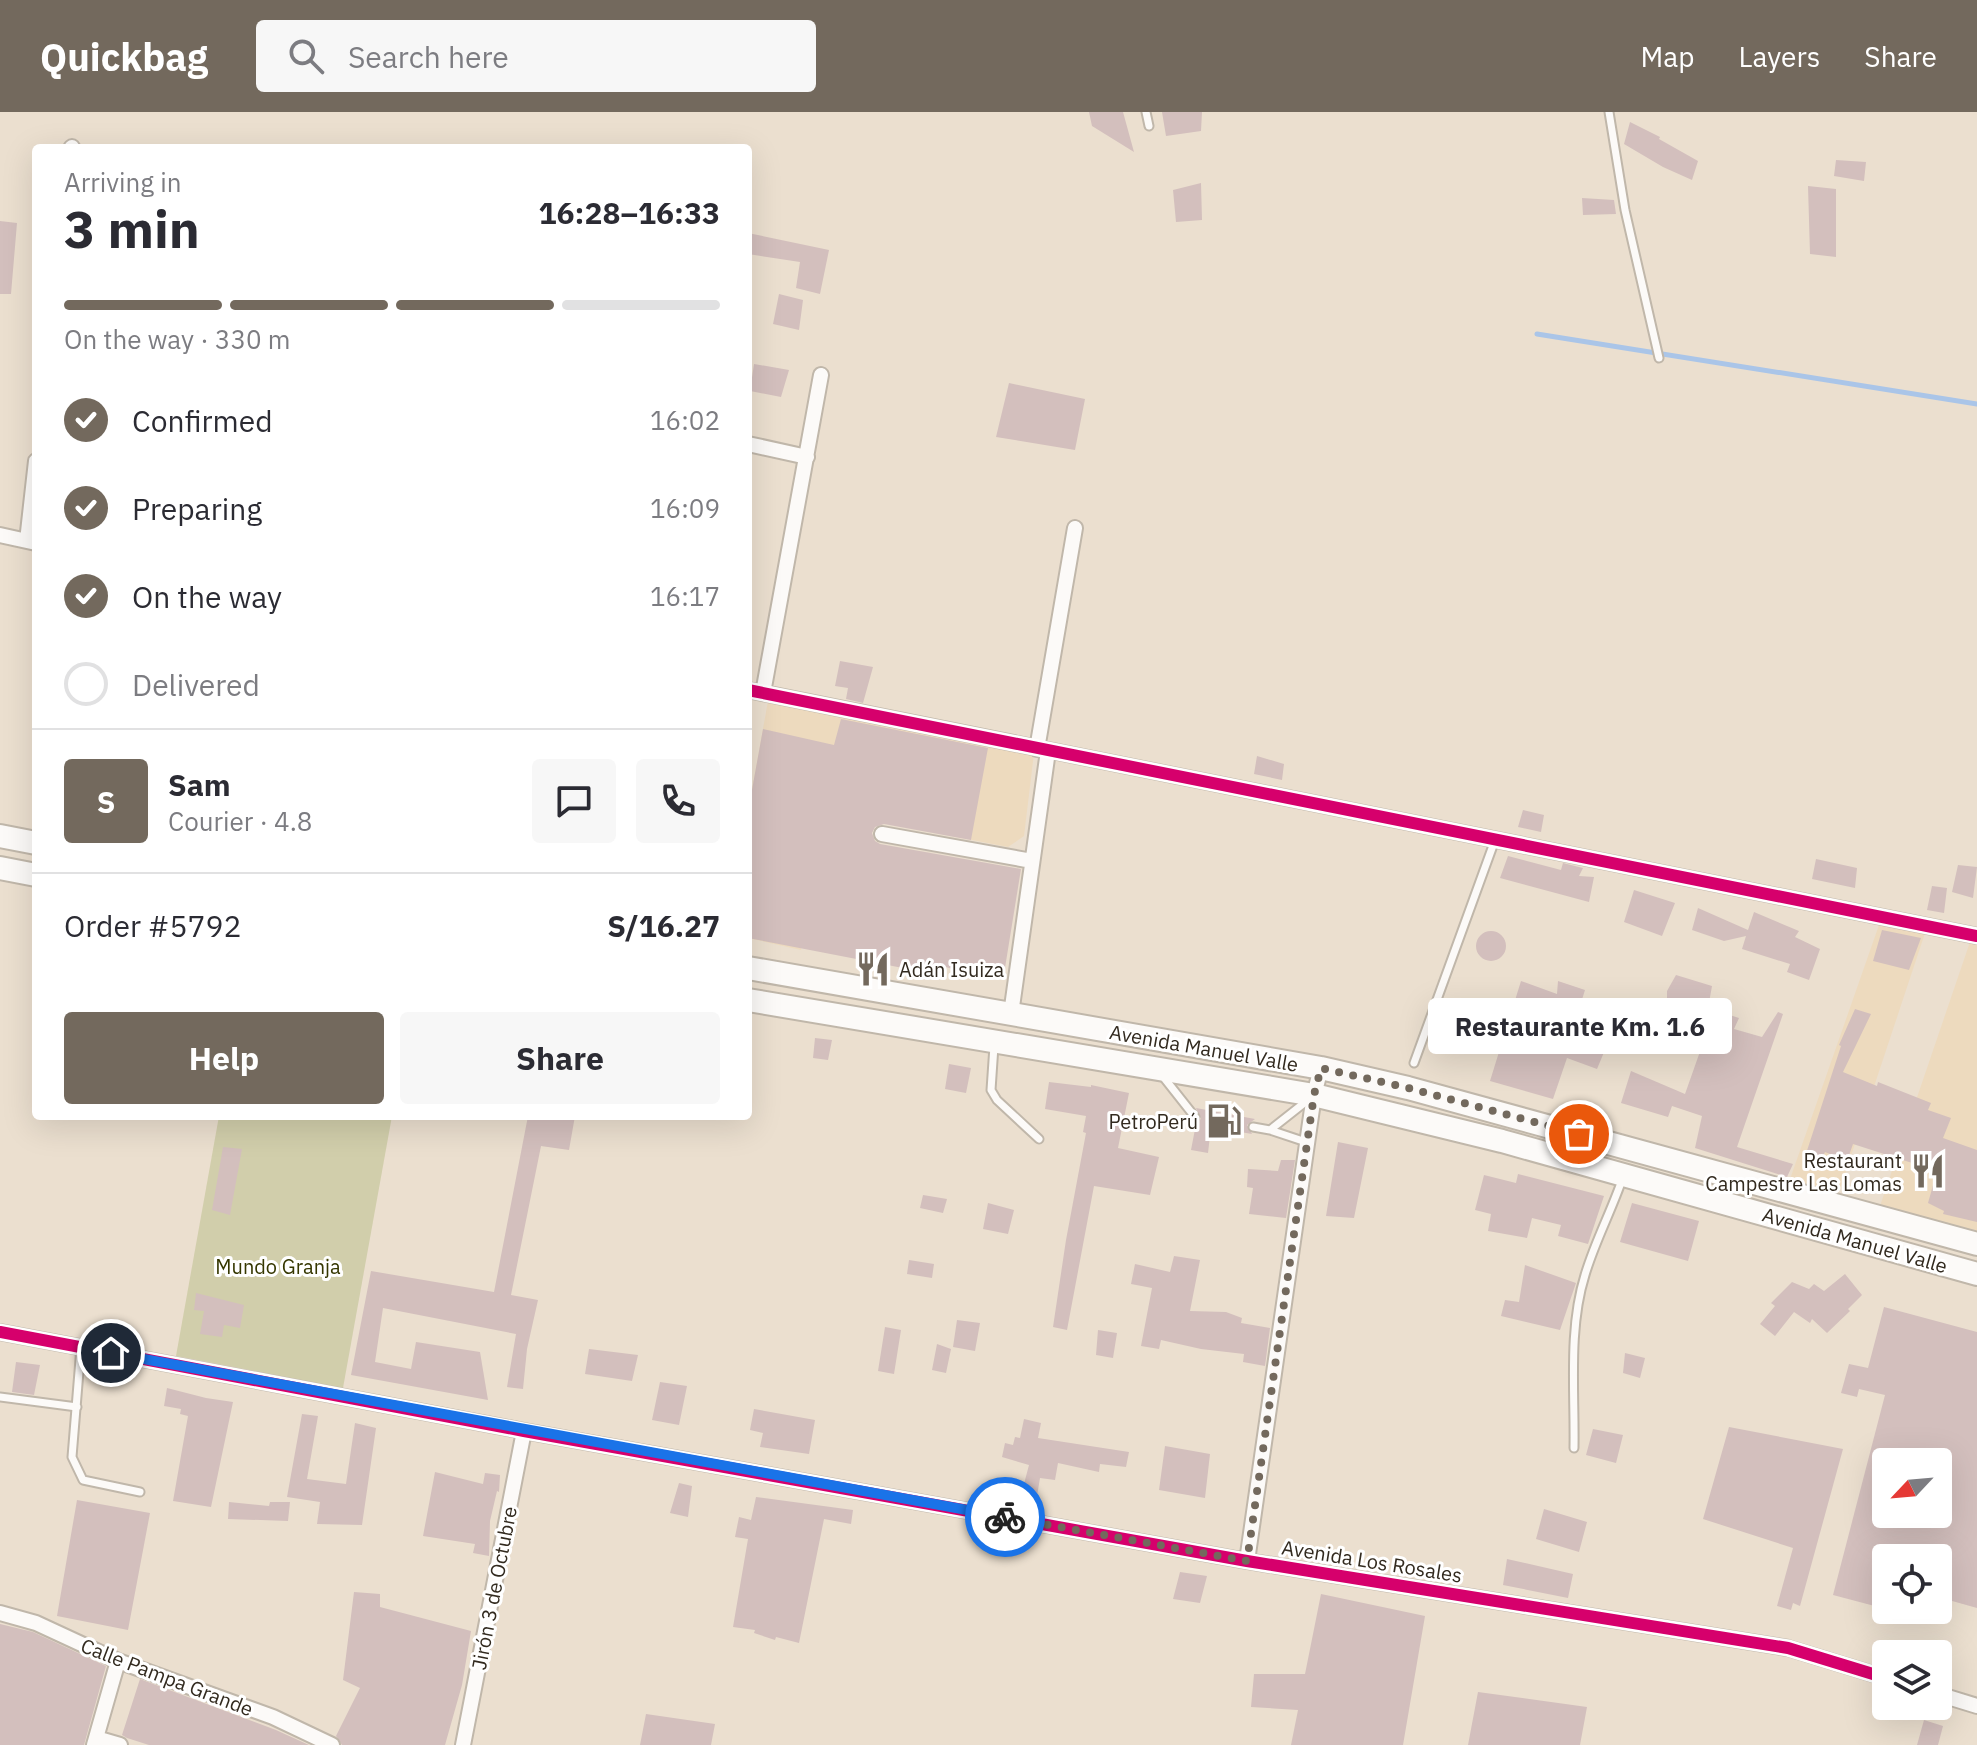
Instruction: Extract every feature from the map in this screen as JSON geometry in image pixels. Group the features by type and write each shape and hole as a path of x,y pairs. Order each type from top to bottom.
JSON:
{"main road":[{"path":"0,836 32,842"},
{"path":"0,868 32,874"},
{"name":"Avenida Manuel Valle","path":"752,969 1321,1068 1422,1091 1977,1244"},
{"name":"Avenida Manuel Valle","path":"752,1001 1314,1095 1502,1141 1977,1274"}],"street":[{"path":"821,375 807,457 755,691 1977,936"},
{"path":"752,445 807,457"},
{"path":"1011,1014 1032,861 1042,750 1075,528"},
{"path":"0,535 31,542"},
{"path":"882,834 1032,861"},
{"path":"1247,1561 1314,1095 1321,1068"},
{"name":"Avenida Los Rosales","path":"0,1332 524,1431 1247,1561 1788,1648 1872,1674"},
{"name":"Jirón 3 de Octubre","path":"463,1745 524,1431"},
{"name":"Calle Pampa Grande","path":"0,1613 36,1623 118,1661 273,1717 332,1745"},
{"path":"118,1661 95,1742 120,1745"},
{"path":"1952,1698 1977,1706"}],"lane":[{"path":"1146,112 1149,126"},
{"path":"1609,112 1625,210 1659,358"},
{"path":"1414,1063 1496,838"},
{"path":"994,1043 991,1090 997,1100 1039,1139"},
{"path":"1157,1069 1195,1117"},
{"path":"1270,1130 1314,1095"},
{"path":"1253,1127 1307,1143"},
{"path":"1574,1448 1579,1302 1584,1277 1624,1175"},
{"path":"81,1347 72,1457 83,1480 140,1492"},
{"path":"0,1397 77,1407"}],"shaded area":[{"path":"772,698 1034,753 1024,836 1008,847 932,832 941,781 821,828 801,950 752,939 752,790 768,701"},
{"path":"1879,925 1925,933 1838,1195 1789,1182"},
{"path":"1971,939 1977,940 1977,1233 1880,1206"}],"green space":[{"name":"Mundo Granja","path":"218,1120 391,1120 343,1388 176,1356"}],"building":[{"path":"1089,112 1123,112 1134,152 1092,126"},
{"path":"1162,112 1202,112 1201,131 1166,136"},
{"path":"1630,122 1698,161 1692,180 1624,144"},
{"path":"1836,160 1866,162 1864,181 1834,176"},
{"path":"1201,183 1202,220 1176,222 1173,190"},
{"path":"1808,186 1836,189 1836,257 1810,254"},
{"path":"1582,198 1614,200 1616,214 1583,215"},
{"path":"0,221 17,223 11,294 0,294"},
{"path":"752,234 829,250 820,294 796,288 800,262 752,255"},
{"path":"779,294 803,300 799,330 773,324"},
{"path":"754,364 789,370 781,397 752,391"},
{"path":"1009,383 1085,399 1075,450 996,437"},
{"path":"840,661 873,667 863,703 846,699 848,688 835,686"},
{"path":"841,719 988,748 971,840 884,824 875,827 872,833 880,844 1021,869 1004,974 960,968 959,971 936,964 934,974 752,939 752,790 763,729 834,745"},
{"path":"1257,756 1284,764 1282,780 1254,774"},
{"path":"1523,810 1544,815 1541,832 1518,827"},
{"path":"1508,856 1561,870 1563,863 1583,868 1579,876 1594,877 1589,902 1500,878"},
{"path":"1816,859 1857,868 1855,888 1812,879"},
{"path":"1958,865 1977,867 1973,898 1952,892"},
{"path":"1932,886 1947,888 1944,913 1927,910"},
{"path":"1634,890 1675,903 1662,936 1624,922"},
{"path":"1698,908 1748,930 1754,912 1799,931 1795,937 1820,949 1809,980 1787,972 1790,964 1742,949 1746,936 1724,941 1692,930"},
{"path":"1882,930 1921,938 1909,970 1873,961"},
{"path":"1491,931 1501,936 1506,946 1501,956 1491,961 1481,956 1476,946 1481,936"},
{"path":"1676,975 1712,986 1708,1008 1739,1018 1734,1029 1762,1037 1778,1012 1783,1014 1737,1147 1793,1164 1787,1177 1695,1148 1702,1116 1672,1106 1668,1117 1621,1103 1631,1071 1685,1094 1709,1026 1667,1008 1667,991"},
{"path":"1521,981 1557,994 1558,981 1585,990 1573,1028 1607,1045 1597,1069 1567,1058 1553,1099 1490,1081"},
{"path":"1855,1009 1871,1014 1843,1072 1931,1103 1928,1110 1951,1118 1943,1138 1977,1150 1977,1222 1943,1214 1944,1211 1928,1203 1937,1171 1853,1144 1847,1161 1825,1152 1818,1168 1803,1163 1839,1045"},
{"path":"815,1038 832,1040 828,1060 813,1058"},
{"path":"949,1064 971,1068 966,1093 945,1089"},
{"path":"1049,1082 1091,1085 1129,1093 1118,1148 1159,1157 1150,1195 1094,1186 1067,1330 1053,1327 1086,1133 1083,1132 1086,1116 1045,1109"},
{"name":"PetroPerú","path":"1196,1108 1255,1119 1247,1125 1252,1134 1211,1127 1208,1153 1191,1150 1196,1124 1193,1123 1201,1119"},
{"path":"527,1120 574,1120 569,1150 541,1146 511,1295 538,1300 527,1349 523,1389 507,1387 516,1334 383,1308 375,1362 411,1369 416,1342 480,1352 488,1400 351,1375 371,1271 494,1292"},
{"path":"1338,1142 1368,1148 1354,1218 1326,1216"},
{"path":"223,1147 242,1149 230,1215 212,1210"},
{"path":"1281,1160 1295,1160 1286,1218 1249,1214 1253,1188 1247,1187 1248,1169 1278,1171"},
{"path":"1518,1174 1604,1196 1588,1244 1558,1236 1561,1225 1532,1218 1527,1238 1488,1231 1491,1214 1475,1210 1484,1175 1516,1183"},
{"path":"923,1195 947,1199 943,1213 920,1208"},
{"path":"988,1203 1014,1210 1008,1234 983,1229"},
{"path":"1632,1203 1699,1221 1688,1261 1620,1242"},
{"path":"1174,1256 1200,1260 1190,1311 1226,1312 1242,1318 1241,1323 1270,1328 1265,1366 1243,1362 1244,1354 1161,1340 1159,1349 1141,1346 1152,1288 1131,1284 1135,1264 1170,1272"},
{"path":"909,1260 934,1264 932,1278 907,1274"},
{"path":"1525,1265 1576,1283 1560,1330 1501,1316 1505,1300 1519,1302"},
{"path":"1845,1274 1862,1295 1827,1333 1812,1319 1810,1323 1794,1312 1775,1336 1760,1324 1775,1306 1771,1303 1792,1282 1809,1289 1814,1284 1824,1291"},
{"path":"196,1293 244,1305 240,1328 224,1325 222,1337 200,1334 204,1311 194,1310"},
{"path":"1884,1307 1977,1332 1977,1608 1952,1601 1952,1544 1872,1544 1872,1605 1833,1595 1885,1395 1859,1389 1857,1397 1841,1393 1849,1364 1868,1368"},
{"path":"957,1320 980,1323 975,1351 953,1347"},
{"path":"885,1327 901,1330 894,1374 878,1371"},
{"path":"1098,1330 1117,1333 1113,1358 1096,1355"},
{"path":"937,1344 951,1349 946,1373 932,1370"},
{"path":"589,1349 638,1355 632,1381 585,1374"},
{"path":"1625,1353 1645,1358 1640,1378 1623,1373"},
{"path":"16,1362 40,1365 34,1395 12,1392"},
{"path":"660,1382 687,1386 679,1425 652,1420"},
{"path":"167,1388 233,1402 211,1507 173,1501 188,1416 180,1414 181,1409 164,1406"},
{"path":"754,1409 815,1420 809,1454 760,1447 763,1433 750,1430"},
{"path":"302,1414 318,1416 307,1479 346,1484 355,1423 376,1428 362,1525 317,1524 320,1502 287,1497"},
{"path":"1024,1419 1041,1423 1038,1438 1129,1452 1126,1467 1100,1464 1099,1472 1058,1463 1055,1480 1040,1478 1036,1502 1020,1499 1029,1465 1002,1457 1005,1443 1013,1445 1015,1437 1020,1438"},
{"path":"1729,1427 1843,1449 1800,1606 1793,1603 1791,1610 1777,1606 1793,1548 1703,1519"},
{"path":"1593,1429 1623,1435 1616,1463 1586,1455"},
{"path":"1165,1446 1210,1454 1205,1498 1159,1490"},
{"path":"435,1472 483,1484 485,1473 500,1475 499,1492 490,1521 489,1556 473,1553 475,1544 423,1536"},
{"path":"679,1483 692,1486 688,1517 670,1513"},
{"path":"756,1497 853,1510 851,1524 824,1519 799,1643 776,1637 775,1640 754,1633 755,1630 733,1627 748,1539 735,1537 739,1517 751,1520"},
{"path":"77,1500 150,1513 128,1630 57,1616"},
{"path":"229,1502 269,1506 270,1502 290,1502 288,1521 228,1519"},
{"path":"1544,1509 1587,1522 1579,1552 1536,1539"},
{"path":"1507,1559 1573,1574 1568,1598 1503,1585"},
{"path":"1180,1572 1207,1576 1200,1603 1173,1599"},
{"path":"354,1592 380,1594 380,1607 471,1631 462,1685 445,1745 342,1745 336,1736 360,1688 343,1680"},
{"path":"1321,1594 1425,1616 1403,1745 1291,1745 1298,1710 1251,1707 1254,1674 1305,1674"},
{"path":"0,1624 33,1632 106,1666 84,1745 0,1745"},
{"path":"140,1679 309,1745 149,1745 127,1738 122,1735"},
{"path":"1478,1692 1587,1707 1580,1745 1468,1745"},
{"path":"646,1714 715,1724 711,1745 640,1745"},
{"path":"1924,1720 1943,1726 1938,1745 1917,1745"}],"waterway":[{"path":"1537,334 1977,404"}],"cycle path":[{"path":"752,691 1977,936"},
{"path":"0,1332 524,1431 1247,1561 1788,1648 1872,1674"}],"way so far":[{"path":"1005,1517 1247,1561 1314,1095 1321,1068 1579,1134"}],"place":[{"name":"Adán Isuiza","path":"873,969"},
{"name":"PetroPerú","path":"1224,1121"},
{"name":"Restaurante Km. 1.6","path":"1579,1134"},
{"name":"Restaurant Campestre Las Lomas","path":"1928,1171"}],"route":[{"path":"111,1353 1005,1517"}]}
